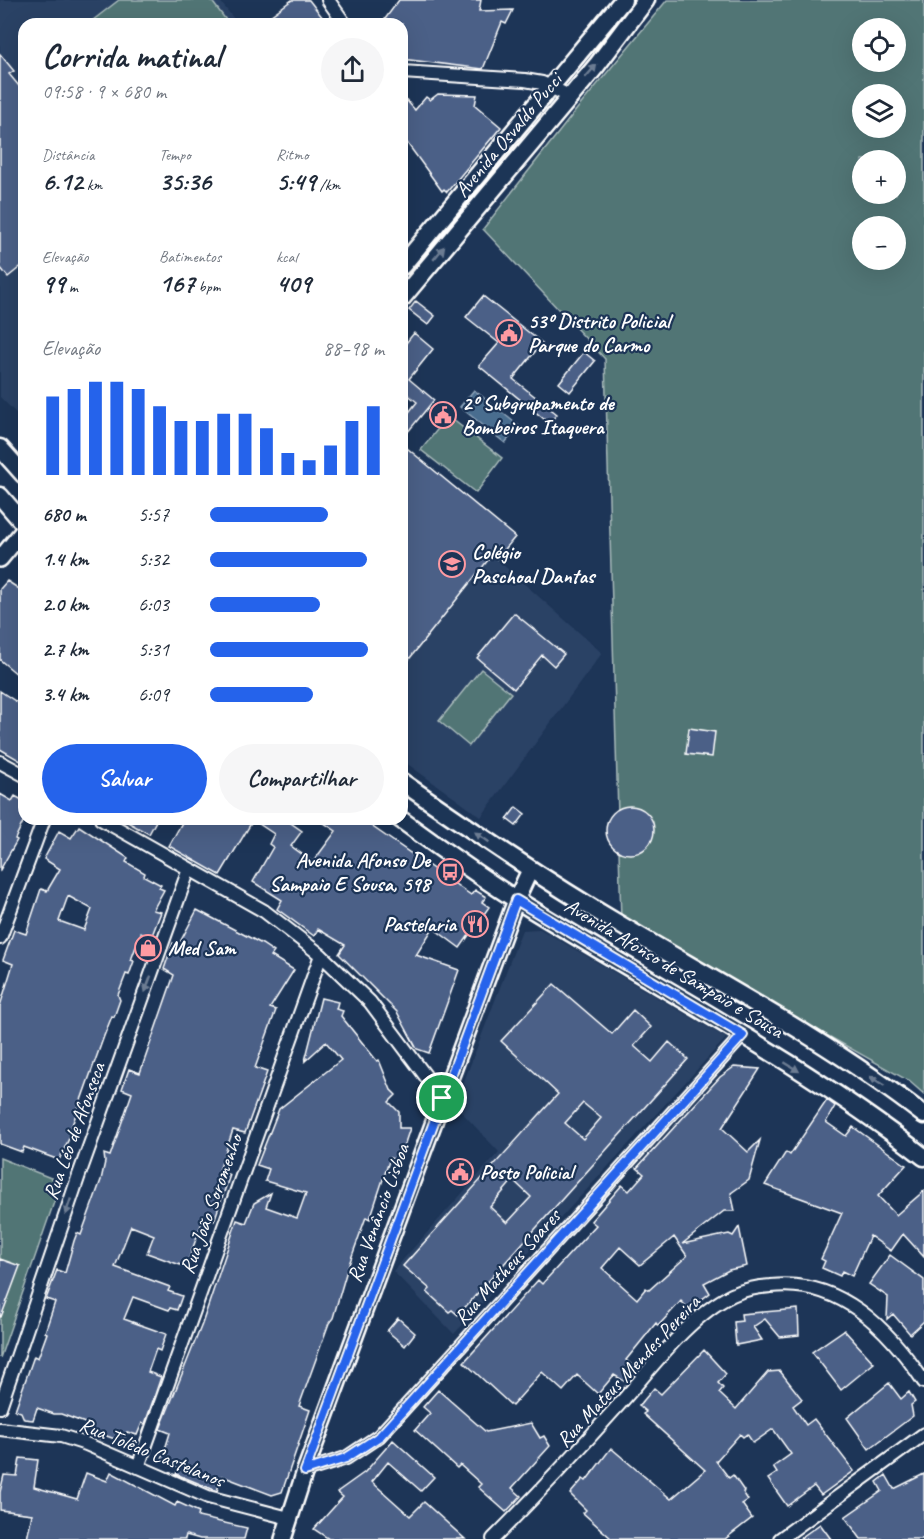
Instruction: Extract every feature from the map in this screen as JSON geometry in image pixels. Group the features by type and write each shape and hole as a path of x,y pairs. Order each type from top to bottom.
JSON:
{"main road":[{"name":"Avenida Osvaldo Pucci","path":"408,259 623,0"},
{"name":"Avenida Osvaldo Pucci","path":"408,291 646,0"},
{"path":"0,448 18,468"},
{"path":"0,496 18,517"},
{"name":"Avenida Afonso de Sampaio e Sousa","path":"408,786 530,870 729,988 888,1088 924,1115"},
{"name":"Avenida Afonso de Sampaio e Sousa","path":"408,825 516,900 743,1035 857,1107 924,1157"}],"street":[{"path":"328,0 341,18"},
{"path":"408,72 525,80 552,87 569,96"},
{"path":"0,559 18,537"},
{"path":"0,762 18,772"},
{"path":"0,938 42,825"},
{"path":"112,825 264,911 321,955 370,1002 442,1098"},
{"name":"Rua Léo de Afonseca","path":"0,1407 78,1175 189,869"},
{"name":"Rua Venâncio Lisboa","path":"283,1539 288,1518 442,1098 516,900 530,870"},
{"name":"Rua João Soromenho","path":"138,1467 321,955"},
{"name":"Rua Matheus Soares","path":"305,1471 346,1458 380,1436 743,1035"},
{"name":"Rua Mateus Mendes Pereira","path":"493,1539 550,1482 673,1345 711,1309 732,1295 753,1288 780,1285 803,1285 823,1289 876,1323 909,1360 924,1382"},
{"name":"Rua Tolêdo Castelanos","path":"0,1429 61,1436 207,1497 288,1518"},
{"path":"780,1539 924,1434"}],"shaded area":[{"path":"0,0 219,0 233,18 18,18 18,415 0,397"},
{"path":"474,390 519,426 505,443 460,407"},
{"name":"Colégio Paschoal Dantas","path":"408,480 602,653 481,817 408,764"},
{"path":"540,929 726,1038 454,1334 393,1271 499,1152 455,1105 522,930"}],"green space":[{"path":"119,0 211,0 224,18 96,18"},
{"path":"667,0 924,0 924,1094 909,1081 621,920 605,359 483,229 577,109"},
{"path":"448,416 502,458 476,493 421,450"},
{"path":"481,669 511,693 469,746 439,721"},
{"path":"0,1158 61,1182 0,1358"}],"building":[{"path":"292,0 309,0 323,18 267,18"},
{"path":"399,0 481,0 479,11 513,10 506,24 502,22 483,69 408,60 408,18 386,18"},
{"path":"0,54 14,71 9,74 18,85 18,269 8,277 0,267"},
{"path":"438,94 477,95 475,105 501,127 447,192 444,189 442,191 408,144 408,102 415,110 426,97 430,100"},
{"path":"483,296 542,343 513,379 557,414 549,423 479,366 499,343 466,317"},
{"path":"416,301 435,316 428,325 409,310"},
{"path":"414,333 433,349 409,379 434,400 408,432 408,413 417,402 408,395 408,340"},
{"path":"584,352 595,361 570,392 559,383"},
{"path":"408,449 515,537 497,559 492,555 408,660"},
{"path":"7,581 18,588 18,675 0,660 0,589"},
{"path":"514,613 564,654 554,666 542,655 514,689 477,658"},
{"path":"0,691 18,703 18,760 0,749"},
{"path":"689,728 715,732 712,757 686,754"},
{"path":"0,794 12,801 15,796 18,798 18,825 22,825 15,839 17,840 0,870"},
{"path":"625,806 635,806 647,813 654,825 654,835 647,847 635,854 625,854 610,843 606,835 606,825 617,810"},
{"path":"516,807 525,814 516,826 507,819"},
{"path":"133,825 154,825 149,834"},
{"path":"181,825 250,825 220,875 169,846"},
{"path":"260,825 294,825 302,831 291,846 313,862 336,831 327,825 370,825 471,895 475,890 486,897 482,902 489,907 460,948 433,928 416,955 459,970 429,1053 417,1049 397,1012 339,954 345,945 318,929 314,936 277,909 282,900 253,882 273,847 269,844 274,834"},
{"path":"79,826 128,858 126,862 145,873 144,876 161,885 159,888 164,890 153,910 161,912 151,938 141,933 131,960 134,961 129,975 126,974 118,995 120,1000 114,1017 112,1016 104,1036 70,1131 72,1132 59,1160 24,1147 22,1152 0,1144 0,1006 13,964 3,960 14,930 26,934 41,889 47,891 60,869 44,859 59,831 71,838","holes":["68,896 92,909 84,930 59,921"]},
{"path":"197,910 262,944 274,952 271,956 294,970 270,1008 276,1010 255,1068 267,1072 245,1133 233,1130 219,1171 230,1175 214,1221 204,1217 186,1267 147,1253 154,1235 131,1226 115,1267 170,1287 168,1291 182,1296 177,1310 170,1308 169,1310 133,1297 124,1319 166,1334 160,1351 156,1349 148,1372 161,1377 145,1424 142,1423 137,1435 127,1432 124,1439 120,1441 104,1435 103,1440 89,1435 93,1426 61,1414 37,1408 33,1420 24,1419 21,1412 15,1410 34,1356 38,1358 47,1333 45,1332 55,1302 46,1299 57,1270 65,1273 77,1233 81,1235 101,1180 105,1162 104,1154 110,1156 132,1093 122,1089 129,1069 140,1073 174,975 164,969 173,943 178,946"},
{"path":"554,984 612,1034 633,1010 651,1027 634,1046 652,1062 669,1042 688,1059 458,1315 452,1310 449,1312 427,1292 430,1289 403,1266 558,1094 501,1041","holes":["583,1103 601,1118 583,1139 565,1123","513,1180 531,1197 507,1223 490,1207"]},
{"path":"321,998 338,1002 336,1009 343,1011 341,1016 377,1061 379,1060 391,1090 396,1095 389,1102 399,1112 399,1128 410,1128 399,1161 390,1158 370,1219 366,1217 333,1318 329,1323 299,1406 310,1410 282,1492 272,1495 222,1476 217,1491 176,1474 179,1468 162,1459 170,1433 160,1429 202,1324 237,1220 246,1223 254,1203 271,1193 266,1207 297,1218 306,1193 265,1181 269,1169 257,1165 279,1109 341,1060 326,1042 305,1061"},
{"path":"734,1067 760,1069 722,1128 748,1152 760,1140 749,1180 731,1193 735,1211 724,1211 682,1244 729,1234 733,1236 739,1227 747,1266 729,1270 704,1283 710,1293 689,1309 681,1301 658,1326 656,1323 626,1360 635,1368 624,1381 614,1375 598,1394 577,1375 563,1391 542,1372 512,1406 464,1362 538,1280 542,1284 596,1225 591,1221 622,1185 629,1191 644,1174 637,1168 720,1077","holes":["674,1237 687,1256 649,1290 646,1288 637,1299 602,1268 620,1247 640,1265"]},
{"path":"827,1100 835,1106 826,1122 846,1136 853,1127 906,1165 878,1196 896,1215 924,1191 924,1257 903,1234 891,1251 870,1236 852,1276 842,1271 840,1276 822,1268 825,1261 821,1259 842,1213 765,1185 786,1152 790,1155"},
{"path":"890,1255 924,1280 924,1321 910,1334 893,1314 887,1319 888,1297 869,1284"},
{"path":"0,1259 20,1266 1,1317 0,1317"},
{"path":"798,1309 799,1335 780,1337 765,1319 753,1327 762,1340 736,1345 734,1322 742,1321 741,1314"},
{"path":"398,1318 415,1333 405,1346 387,1331"},
{"path":"844,1330 874,1363 841,1390 812,1352"},
{"path":"704,1350 726,1374 718,1383 723,1388 719,1393 736,1409 768,1372 780,1371 802,1399 793,1406 806,1425 814,1419 854,1471 821,1495 814,1486 787,1506 768,1479 777,1473 773,1467 791,1454 773,1429 753,1443 747,1434 743,1437 740,1434 716,1461 729,1478 733,1475 744,1491 748,1500 742,1504 752,1518 725,1539 612,1539 583,1513 586,1510 570,1494 583,1479 586,1481 611,1448 671,1499 705,1470 643,1414 646,1412 639,1406 654,1388 661,1394"},
{"path":"889,1383 901,1399 909,1392 915,1402 911,1405 913,1416 869,1449 847,1418"},
{"path":"438,1390 486,1432 531,1423 540,1438 544,1436 550,1446 512,1488 521,1496 506,1512 478,1487 481,1484 460,1465 457,1468 415,1430 430,1413 423,1407"},
{"path":"393,1440 434,1477 421,1491 388,1462 372,1482 410,1516 424,1502 465,1539 329,1539 314,1529 343,1497 337,1492 365,1472"},
{"path":"20,1458 38,1460 34,1487 77,1499 86,1473 107,1481 111,1472 175,1506 177,1502 199,1512 198,1517 247,1528 244,1539 200,1539 186,1535 185,1539 27,1539 32,1514 0,1510 0,1492 4,1475 17,1476"},
{"path":"924,1474 924,1539 861,1539 845,1517 882,1491 877,1482 886,1475 894,1489"},
{"path":"820,1524 831,1539 799,1539"}],"place":[{"name":"53º Distrito Policial Parque do Carmo","path":"509,333"},
{"name":"2º Subgrupamento de Bombeiros Itaquera","path":"443,415"},
{"name":"Colégio Paschoal Dantas","path":"452,564"},
{"name":"Avenida Afonso De Sampaio E Sousa, 598","path":"450,872"},
{"name":"Pastelaria","path":"475,924"},
{"name":"Med Sam","path":"148,948"},
{"name":"Posto Policial","path":"460,1172"}],"route":[{"path":"516,900 743,1035 380,1436 346,1458 305,1471 411,1182 442,1098 516,900"}]}
